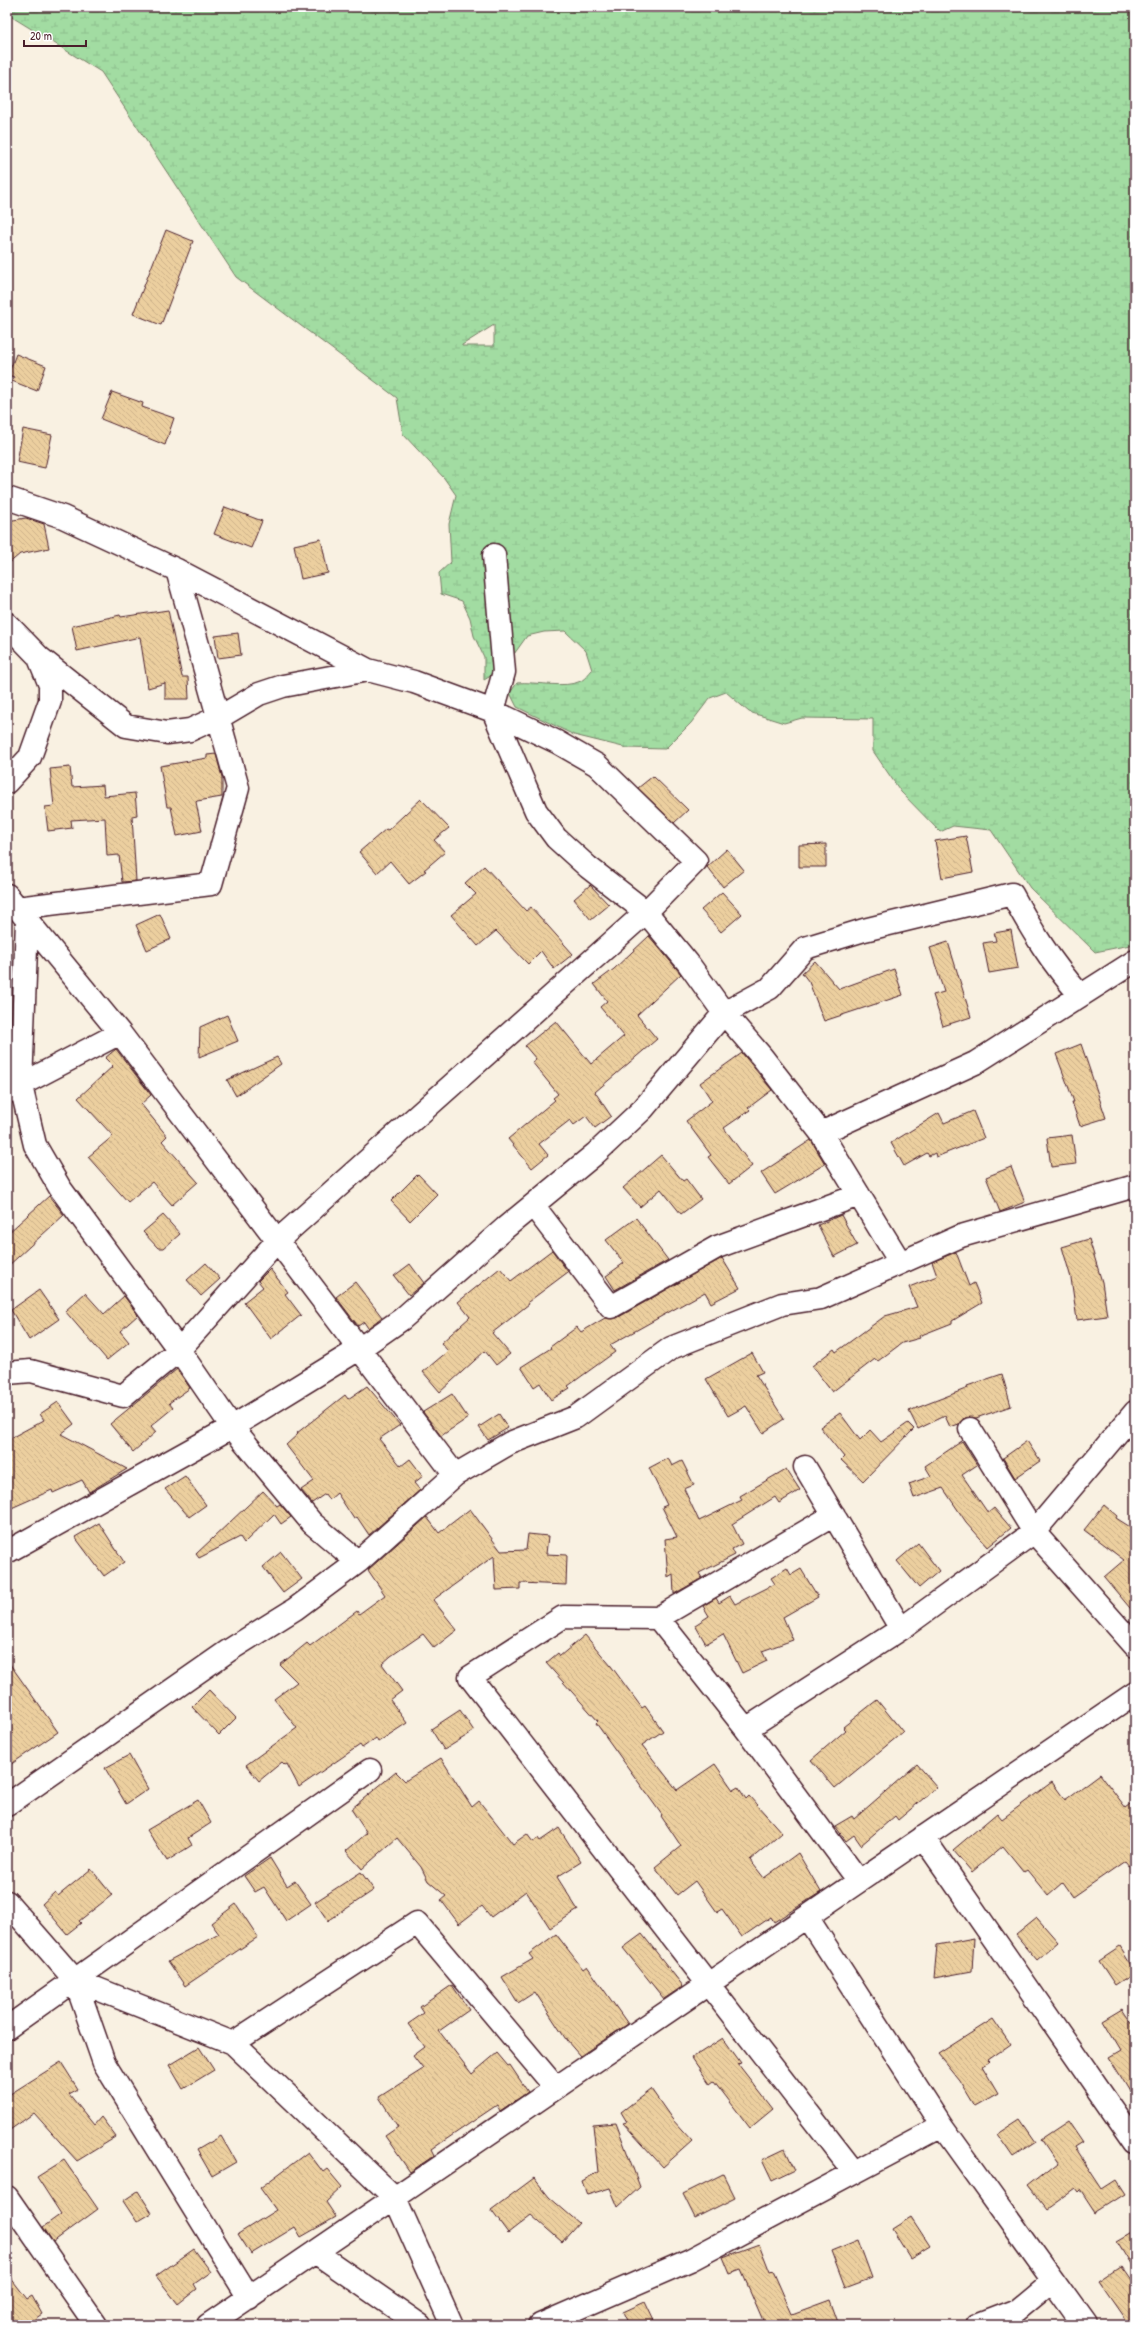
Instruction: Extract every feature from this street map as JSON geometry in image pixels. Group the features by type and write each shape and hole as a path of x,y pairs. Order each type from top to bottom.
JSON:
{"street":[{"path":"7,498 63,517 177,570 368,670 414,682 493,711 597,765 696,861 646,912 277,1241 179,1350 123,1396 31,1371 7,1372"},
{"path":"494,555 504,672 493,711 536,811 556,838 588,867 646,912 688,963 724,1013 762,1057 820,1132 900,1262"},
{"path":"17,908 211,884 238,788 177,570"},
{"path":"7,624 39,656 126,726 167,734 190,730 218,718 259,694 283,686 368,670"},
{"path":"7,782 30,757 50,702 50,686 39,656"},
{"path":"7,1552 232,1427 359,1349 402,1319 533,1205 595,1154 643,1109 724,1013 770,988 804,948 864,930 1012,894 1035,936 1056,968 1080,995"},
{"path":"17,908 120,1033 455,1475"},
{"path":"17,908 14,1089 35,1146 60,1188 179,1350 232,1427 312,1523 358,1562"},
{"path":"820,1132 975,1063 1135,961"},
{"path":"14,1089 120,1033"},
{"path":"7,1805 228,1651 295,1609 358,1562 455,1475 510,1443 576,1417 671,1348 782,1304 820,1298 962,1236 1135,1186"},
{"path":"533,1205 611,1306 716,1247 859,1195"},
{"path":"746,1729 901,1629 1034,1532 1135,1412"},
{"path":"970,1429 1034,1532 1135,1646"},
{"path":"804,1466 901,1629"},
{"path":"834,1515 658,1618 563,1617 470,1677 854,2172"},
{"path":"658,1618 746,1729 859,1881"},
{"path":"208,2325 1135,1693"},
{"path":"7,2028 370,1770"},
{"path":"923,1837 1135,2142"},
{"path":"7,1902 75,1980 104,2063 249,2298"},
{"path":"806,1917 942,2126 1085,2325"},
{"path":"233,2043 417,1923 556,2088"},
{"path":"75,1980 233,2043 395,2198 452,2325"},
{"path":"540,2325 690,2260 942,2126"},
{"path":"7,2197 96,2325"},
{"path":"315,2252 409,2322"},
{"path":"978,2325 1018,2310 1052,2281"}],"green space":[{"path":"7,7 1135,7 1135,424 1130,427 1135,438 1135,944 1095,952 1030,888 991,830 953,826 940,832 901,792 873,751 873,719 802,718 784,723 749,712 726,692 710,698 691,723 665,749 627,748 574,735 517,707 510,693 517,683 558,685 581,681 587,676 592,670 586,651 565,631 544,632 527,636 504,668 484,680 484,657 474,636 470,618 462,601 441,594 439,573 451,562 449,524 456,495 444,478 403,434 397,398 236,277 101,72 7,14","holes":["494,325 494,346 462,346 462,345"]}],"building":[{"path":"166,230 193,241 161,325 133,314"},
{"path":"16,354 46,366 37,391 12,381 14,377 8,375"},
{"path":"112,392 143,403 142,407 174,418 165,445 101,419"},
{"path":"23,429 52,435 45,468 17,462"},
{"path":"225,507 262,521 251,548 214,534"},
{"path":"26,518 44,524 49,548 20,554 7,565 7,521"},
{"path":"321,539 328,573 301,579 294,545"},
{"path":"168,610 182,677 188,677 189,699 165,699 165,683 148,688 140,637 77,651 72,626 120,615 121,617"},
{"path":"238,633 241,655 218,658 215,636"},
{"path":"216,754 222,777 222,797 197,801 202,831 177,836 171,807 167,807 160,766 207,758 207,755"},
{"path":"70,767 72,787 103,785 104,796 135,793 137,815 132,816 136,881 122,882 119,855 107,856 105,818 71,820 72,828 48,831 45,807 54,806 50,769"},
{"path":"653,776 688,810 674,823 638,788"},
{"path":"421,799 449,828 434,840 445,852 424,870 426,871 409,884 390,861 377,873 359,852 386,829 388,830"},
{"path":"966,836 973,872 942,878 935,841"},
{"path":"826,844 826,867 799,867 799,845"},
{"path":"727,849 744,870 723,887 707,867"},
{"path":"484,866 526,911 531,907 573,954 554,969 541,951 528,964 496,931 478,946 451,915 476,894 465,883"},
{"path":"590,885 609,905 591,920 574,899"},
{"path":"722,892 742,914 721,932 701,910"},
{"path":"160,914 171,939 147,950 136,925"},
{"path":"1011,930 1018,968 989,973 983,943 996,941 994,933"},
{"path":"649,936 681,974 637,1015 657,1039 595,1092 611,1116 595,1128 586,1116 574,1125 570,1120 539,1144 548,1155 532,1168 508,1139 555,1100 553,1098 558,1094 532,1062 536,1059 525,1046 556,1021 591,1064 624,1036 600,1007 607,1001 594,984 614,969"},
{"path":"948,942 971,1017 943,1026 933,995 944,992 930,948"},
{"path":"815,961 839,989 894,969 903,995 824,1021 809,982 802,973"},
{"path":"227,1015 238,1041 199,1057 200,1027"},
{"path":"1081,1044 1106,1118 1080,1126 1072,1102 1074,1102 1056,1054"},
{"path":"116,1049 151,1095 141,1104 167,1136 162,1141 198,1182 172,1205 152,1182 128,1202 88,1157 113,1136 78,1098 113,1066 105,1058"},
{"path":"742,1053 772,1090 748,1108 750,1110 724,1128 752,1166 729,1184 708,1157 711,1155 686,1121 712,1101 700,1083"},
{"path":"277,1057 281,1064 236,1096 227,1080"},
{"path":"973,1111 984,1138 936,1157 935,1153 929,1156 927,1153 904,1166 891,1143 939,1113 944,1123"},
{"path":"1072,1135 1076,1164 1051,1167 1047,1138"},
{"path":"811,1140 825,1164 775,1194 761,1173"},
{"path":"661,1155 683,1181 686,1179 701,1199 681,1214 661,1189 640,1207 623,1188"},
{"path":"1011,1167 1025,1202 1000,1212 986,1177"},
{"path":"418,1174 437,1194 410,1221 391,1201"},
{"path":"49,1196 64,1215 7,1267 7,1234"},
{"path":"163,1215 180,1234 164,1248 158,1248 143,1232"},
{"path":"841,1215 857,1245 834,1257 818,1225"},
{"path":"636,1218 668,1260 615,1290 606,1276 624,1263 606,1240"},
{"path":"1089,1239 1102,1282 1107,1316 1077,1320 1071,1278 1062,1247"},
{"path":"552,1250 568,1272 528,1302 529,1304 492,1333 510,1354 496,1365 485,1351 440,1392 423,1372 448,1351 441,1343 470,1317 458,1302 500,1268 511,1281"},
{"path":"956,1252 969,1286 974,1283 982,1303 952,1321 952,1323 919,1336 920,1338 902,1343 878,1361 875,1359 832,1392 812,1366 834,1349 836,1352 885,1316 917,1307 909,1287 937,1276 932,1262"},
{"path":"722,1258 740,1288 711,1303 705,1292 610,1345 615,1352 568,1386 570,1388 551,1400 540,1383 534,1387 521,1367 551,1348 550,1347 577,1327 581,1332 605,1318 617,1318"},
{"path":"206,1263 220,1279 201,1296 187,1280"},
{"path":"410,1264 424,1283 409,1295 394,1276"},
{"path":"270,1269 288,1292 285,1294 301,1315 271,1339 244,1302 263,1287 258,1281"},
{"path":"355,1282 382,1317 368,1328 364,1322 358,1326 336,1297"},
{"path":"39,1290 59,1319 29,1340 11,1310"},
{"path":"85,1293 104,1314 124,1296 138,1315 120,1331 129,1342 107,1360 65,1311"},
{"path":"752,1353 763,1372 756,1375 784,1419 763,1433 746,1406 728,1416 706,1379"},
{"path":"177,1369 190,1388 169,1403 173,1408 151,1426 156,1432 133,1452 110,1424"},
{"path":"1002,1374 1011,1406 976,1418 964,1418 959,1424 950,1427 945,1416 918,1429 909,1411 968,1388 967,1386"},
{"path":"367,1386 400,1425 379,1439 401,1466 410,1459 423,1476 414,1483 420,1490 369,1535 357,1517 354,1519 337,1493 329,1500 325,1494 312,1503 301,1490 314,1481 286,1445 298,1434 297,1433 345,1395 348,1399"},
{"path":"452,1394 468,1418 441,1436 423,1412"},
{"path":"58,1402 74,1424 61,1434 127,1469 89,1492 82,1480 53,1493 52,1490 7,1510 7,1440 44,1420 40,1414"},
{"path":"840,1413 860,1440 870,1430 881,1442 908,1423 914,1429 863,1481 841,1460 844,1457 820,1427"},
{"path":"499,1414 508,1428 488,1440 479,1427"},
{"path":"962,1441 977,1465 962,1475 988,1513 994,1508 1011,1528 988,1547 966,1522 943,1488 914,1498 909,1484 931,1476 925,1466"},
{"path":"1027,1441 1040,1461 1015,1478 1003,1458"},
{"path":"668,1458 672,1466 682,1461 694,1485 684,1489 699,1521 742,1500 740,1496 786,1469 800,1490 779,1503 775,1497 732,1524 742,1544 732,1549 735,1555 699,1573 702,1578 674,1594 673,1574 668,1577 665,1539 677,1537 662,1507 667,1505 649,1468"},
{"path":"185,1476 206,1505 189,1517 165,1489"},
{"path":"263,1491 277,1506 280,1504 291,1517 281,1524 274,1514 244,1543 240,1537 199,1558 196,1554"},
{"path":"1104,1505 1117,1516 1116,1518 1135,1530 1135,1614 1104,1577 1124,1560 1084,1530"},
{"path":"470,1509 501,1551 526,1550 528,1534 548,1536 546,1554 567,1555 566,1585 520,1583 520,1589 496,1590 494,1556 433,1600 457,1630 434,1648 423,1634 382,1664 402,1691 390,1700 407,1723 378,1742 376,1738 362,1748 360,1745 299,1787 287,1764 285,1765 282,1762 259,1781 246,1765 297,1728 274,1699 297,1682 280,1665 307,1643 310,1646 357,1611 359,1614 385,1595 368,1570 427,1517 439,1533"},
{"path":"99,1523 124,1562 104,1576 75,1537"},
{"path":"918,1543 939,1571 919,1588 897,1561"},
{"path":"281,1552 302,1579 283,1593 263,1567"},
{"path":"787,1568 791,1575 801,1569 818,1597 783,1617 793,1640 762,1651 767,1661 742,1673 723,1634 706,1644 695,1625 709,1616 703,1606 716,1598 719,1603 730,1596 735,1604 775,1584 771,1578"},
{"path":"585,1635 611,1666 642,1708 645,1706 663,1731 642,1745 677,1790 715,1764 733,1790 738,1787 746,1799 749,1796 782,1833 750,1860 764,1878 798,1853 821,1892 774,1922 771,1917 742,1937 722,1909 717,1912 695,1881 677,1895 655,1867 681,1846 661,1816 662,1815 596,1723 598,1721 546,1663 558,1653 560,1656"},
{"path":"7,1660 58,1732 7,1767"},
{"path":"209,1690 236,1718 219,1735 192,1707"},
{"path":"877,1700 903,1732 835,1788 811,1760 846,1730 843,1727"},
{"path":"460,1710 474,1731 444,1750 431,1729"},
{"path":"129,1755 148,1789 126,1804 105,1768"},
{"path":"441,1758 472,1807 479,1801 513,1844 527,1834 533,1842 538,1838 540,1841 559,1828 581,1862 557,1877 578,1910 550,1928 526,1891 491,1917 482,1906 459,1924 441,1900 446,1896 428,1881 421,1867 397,1838 362,1869 346,1851 367,1833 351,1809 396,1772 405,1781"},
{"path":"917,1764 937,1787 898,1820 895,1816 861,1845 854,1835 846,1841 835,1826 852,1816 854,1819"},
{"path":"1100,1774 1126,1808 1135,1801 1135,1873 1125,1861 1073,1897 1063,1883 1048,1896 1027,1870 1024,1872 1003,1846 972,1872 953,1850 997,1813 1002,1819 1052,1782 1065,1800"},
{"path":"198,1800 211,1823 188,1838 192,1845 167,1861 147,1830"},
{"path":"270,1858 287,1886 295,1881 311,1904 286,1921 264,1887 255,1892 244,1876"},
{"path":"91,1869 112,1895 79,1921 81,1923 67,1934 42,1904 55,1892 58,1896"},
{"path":"361,1872 374,1890 328,1921 315,1902"},
{"path":"236,1904 258,1937 185,1986 168,1961 219,1934 211,1923"},
{"path":"1037,1918 1058,1942 1037,1960 1016,1935"},
{"path":"556,1934 583,1969 587,1966 628,2024 580,2056 567,2041 535,1992 518,2003 502,1977 533,1959 529,1954"},
{"path":"642,1934 683,1986 664,1999 623,1948"},
{"path":"974,1938 972,1971 934,1978 937,1945"},
{"path":"1120,1947 1135,1972 1115,1985 1099,1961"},
{"path":"452,1985 469,2010 439,2031 472,2074 497,2053 508,2066 510,2065 528,2092 500,2111 497,2105 432,2149 435,2155 410,2172 385,2136 398,2127 379,2097 423,2069 413,2056 425,2047 408,2024 424,2013 420,2007"},
{"path":"1123,2008 1135,2026 1135,2100 1109,2057 1121,2050 1103,2020"},
{"path":"993,2019 1010,2044 987,2060 989,2062 982,2066 998,2093 975,2106 960,2081 938,2054"},
{"path":"723,2038 741,2063 738,2064 773,2109 750,2128 714,2081 710,2084 692,2058"},
{"path":"199,2047 214,2070 183,2089 169,2065"},
{"path":"61,2062 78,2089 69,2094 94,2125 101,2117 116,2137 77,2161 34,2113 7,2132 7,2096"},
{"path":"651,2089 672,2119 692,2141 663,2167 623,2123 627,2122 621,2112"},
{"path":"1020,2119 1036,2142 1013,2157 997,2134"},
{"path":"1068,2121 1083,2143 1075,2148 1102,2189 1116,2180 1125,2194 1095,2213 1080,2190 1078,2192 1075,2188 1046,2209 1029,2187 1058,2164 1041,2139"},
{"path":"616,2123 640,2187 618,2207 610,2188 587,2195 582,2181 598,2172 593,2125"},
{"path":"221,2136 236,2162 212,2176 197,2150"},
{"path":"785,2149 795,2170 772,2181 762,2160"},
{"path":"308,2152 323,2172 327,2169 342,2187 326,2202 336,2217 301,2237 295,2227 251,2254 238,2234 276,2210 260,2188"},
{"path":"64,2160 98,2209 53,2242 43,2227 61,2214 37,2177"},
{"path":"723,2174 735,2198 695,2218 683,2194"},
{"path":"534,2178 549,2197 579,2223 562,2242 531,2215 508,2233 491,2210"},
{"path":"138,2191 152,2213 137,2222 123,2201"},
{"path":"911,2217 930,2246 910,2258 892,2229"},
{"path":"1135,2231 1135,2273 1116,2242"},
{"path":"858,2240 872,2278 845,2288 831,2251"},
{"path":"759,2244 770,2272 773,2271 792,2314 830,2300 839,2325 765,2325 741,2270 730,2274 723,2257"},
{"path":"194,2249 211,2272 194,2284 197,2289 178,2304 156,2276"},
{"path":"1121,2268 1135,2288 1135,2325 1130,2325 1100,2282"},
{"path":"7,2273 27,2299 32,2296 42,2314 26,2325 7,2325"},
{"path":"645,2302 656,2325 629,2325 623,2312"}]}
